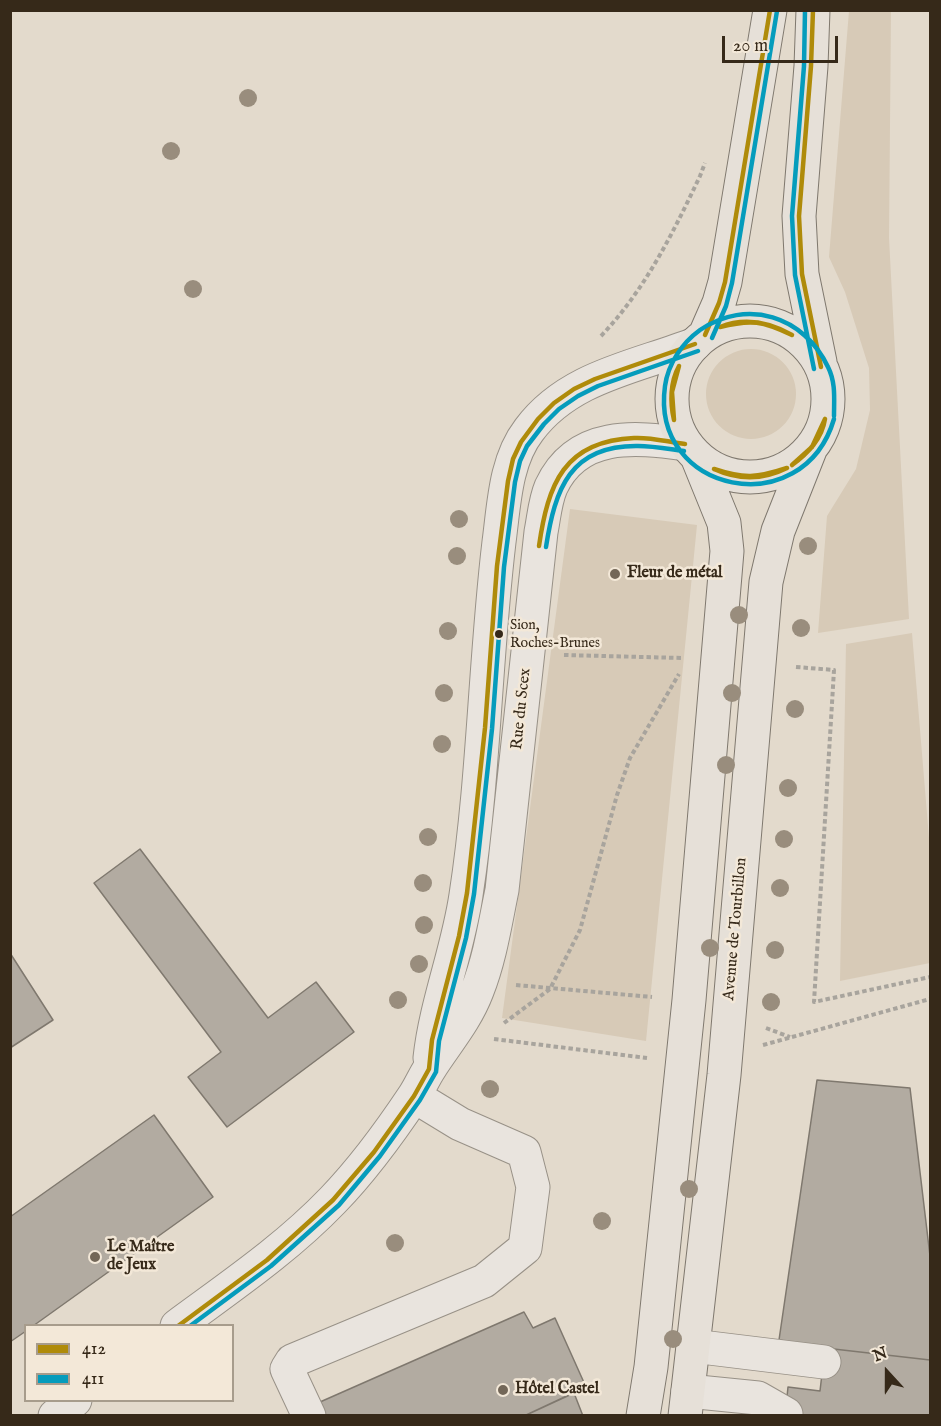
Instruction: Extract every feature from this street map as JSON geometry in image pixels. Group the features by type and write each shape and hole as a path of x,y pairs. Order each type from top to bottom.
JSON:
{"main road":[{"path":"643,1416 651,1367 689,1000 727,551 724,523 692,451 676,426 672,413 672,393 680,363 700,339 719,303 725,282 770,10"},
{"path":"692,451 717,471 750,478 772,475 783,471 802,458 810,450 823,428 828,391 802,274 799,216 811,66 813,10"},
{"path":"700,339 716,329 740,322 752,321 777,326 799,338 821,367"},
{"name":"Avenue de Tourbillon","path":"686,1403 724,1076 766,582 778,531 810,450"}],"street":[{"name":"Rue du Scex","path":"422,1082 459,936 467,893 485,728 497,566 504,503 513,459 521,442 534,424 554,403 574,389 595,379 662,357 700,339"},
{"name":"Rue du Scex","path":"180,1324 267,1260 333,1200 374,1152 459,1027 477,993 492,945 507,855 541,532 546,500 551,487 560,472 573,458 591,447 613,441 634,438 692,451"},
{"path":"309,1416 287,1369 292,1361 484,1281 525,1248 533,1187 524,1152 460,1124 422,1082"},
{"path":"693,1346 824,1362"},
{"path":"686,1403 758,1398 786,1414"},
{"path":"55,1416 74,1402"}],"path":[{"path":"599,337 633,297 656,262 708,156"},
{"path":"555,655 687,658"},
{"path":"790,666 834,670 814,1002 930,977"},
{"path":"503,1024 550,989 580,930 614,805 630,758 677,674 687,673"},
{"path":"512,984 662,998"},
{"path":"761,1045 930,999"},
{"path":"760,1022 769,1030 790,1037"},
{"path":"484,1038 656,1059"}],"shaded area":[{"path":"849,11 891,11 889,238 909,619 818,633 827,516 856,469 870,410 869,368 845,292 829,257"},
{"path":"751,349 768,353 783,362 792,377 796,394 792,411 783,426 768,435 751,439 734,435 719,426 710,411 706,394 710,377 719,362 734,353"},
{"path":"570,509 697,525 646,1041 502,1018"},
{"path":"912,633 930,850 930,963 840,981 846,644"}],"building":[{"path":"140,849 268,1018 316,982 354,1032 227,1127 188,1077 221,1052 94,883"},
{"path":"10,953 53,1020 10,1048"},
{"path":"817,1080 910,1088 930,1256 930,1360 825,1348 779,1340"},
{"path":"154,1115 213,1197 36,1324 24,1324 24,1332 10,1342 10,1217"},
{"path":"524,1312 533,1328 555,1318 586,1387 524,1416 326,1416 320,1402"},
{"path":"825,1348 930,1360 930,1416 785,1416 788,1387 820,1391"},
{"path":"574,1393 583,1416 524,1416"}],"transit line":[{"name":"412","path":"705,335 719,303 725,282 770,10"},
{"name":"411","path":"805,10 804,66 792,216 795,275 814,369"},
{"name":"412","path":"813,10 811,66 799,216 802,274 821,367"},
{"name":"411","path":"712,338 726,306 732,283 777,11"},
{"name":"411","path":"834,416 832,379 818,349 789,324 773,317 755,314 736,315 718,320 700,330 687,341 677,355 669,370 665,386 667,423 681,451 704,472 732,482 763,483 792,473 817,452 834,419"},
{"name":"412","path":"720,327 739,322 757,322 792,335"},
{"name":"412","path":"720,327 749,322 765,324 792,335"},
{"name":"412","path":"181,1324 267,1260 333,1200 374,1152 414,1096 429,1069 432,1040 459,936 467,893 485,728 497,566 508,481 513,459 521,442 538,419 554,403 574,389 595,379 695,344"},
{"name":"411","path":"193,1324 271,1266 339,1205 380,1156 420,1100 436,1072 439,1041 466,938 474,894 492,729 504,567 515,482 520,461 527,446 559,409 578,396 598,386 698,351"},
{"name":"412","path":"674,420 672,393 679,366"},
{"name":"412","path":"674,420 672,392 679,366"},
{"name":"412","path":"792,465 812,447 825,419"},
{"name":"412","path":"792,465 813,445 821,433 825,419"},
{"name":"412","path":"539,546 548,503 555,485 564,470 576,457 591,447 610,441 634,438 685,444"},
{"name":"411","path":"546,547 561,489 581,462 596,453 615,448 644,446 684,451"},
{"name":"412","path":"714,469 750,476 787,468"},
{"name":"412","path":"714,469 723,473 750,477 769,475 787,468"}],"place":[{"name":"Fleur de métal","path":"615,574"},
{"name":"Sion, Roches-Brunes","path":"499,634"},
{"name":"Le Maître de Jeux","path":"95,1257"},
{"name":"Hôtel Castel","path":"503,1390"}]}
